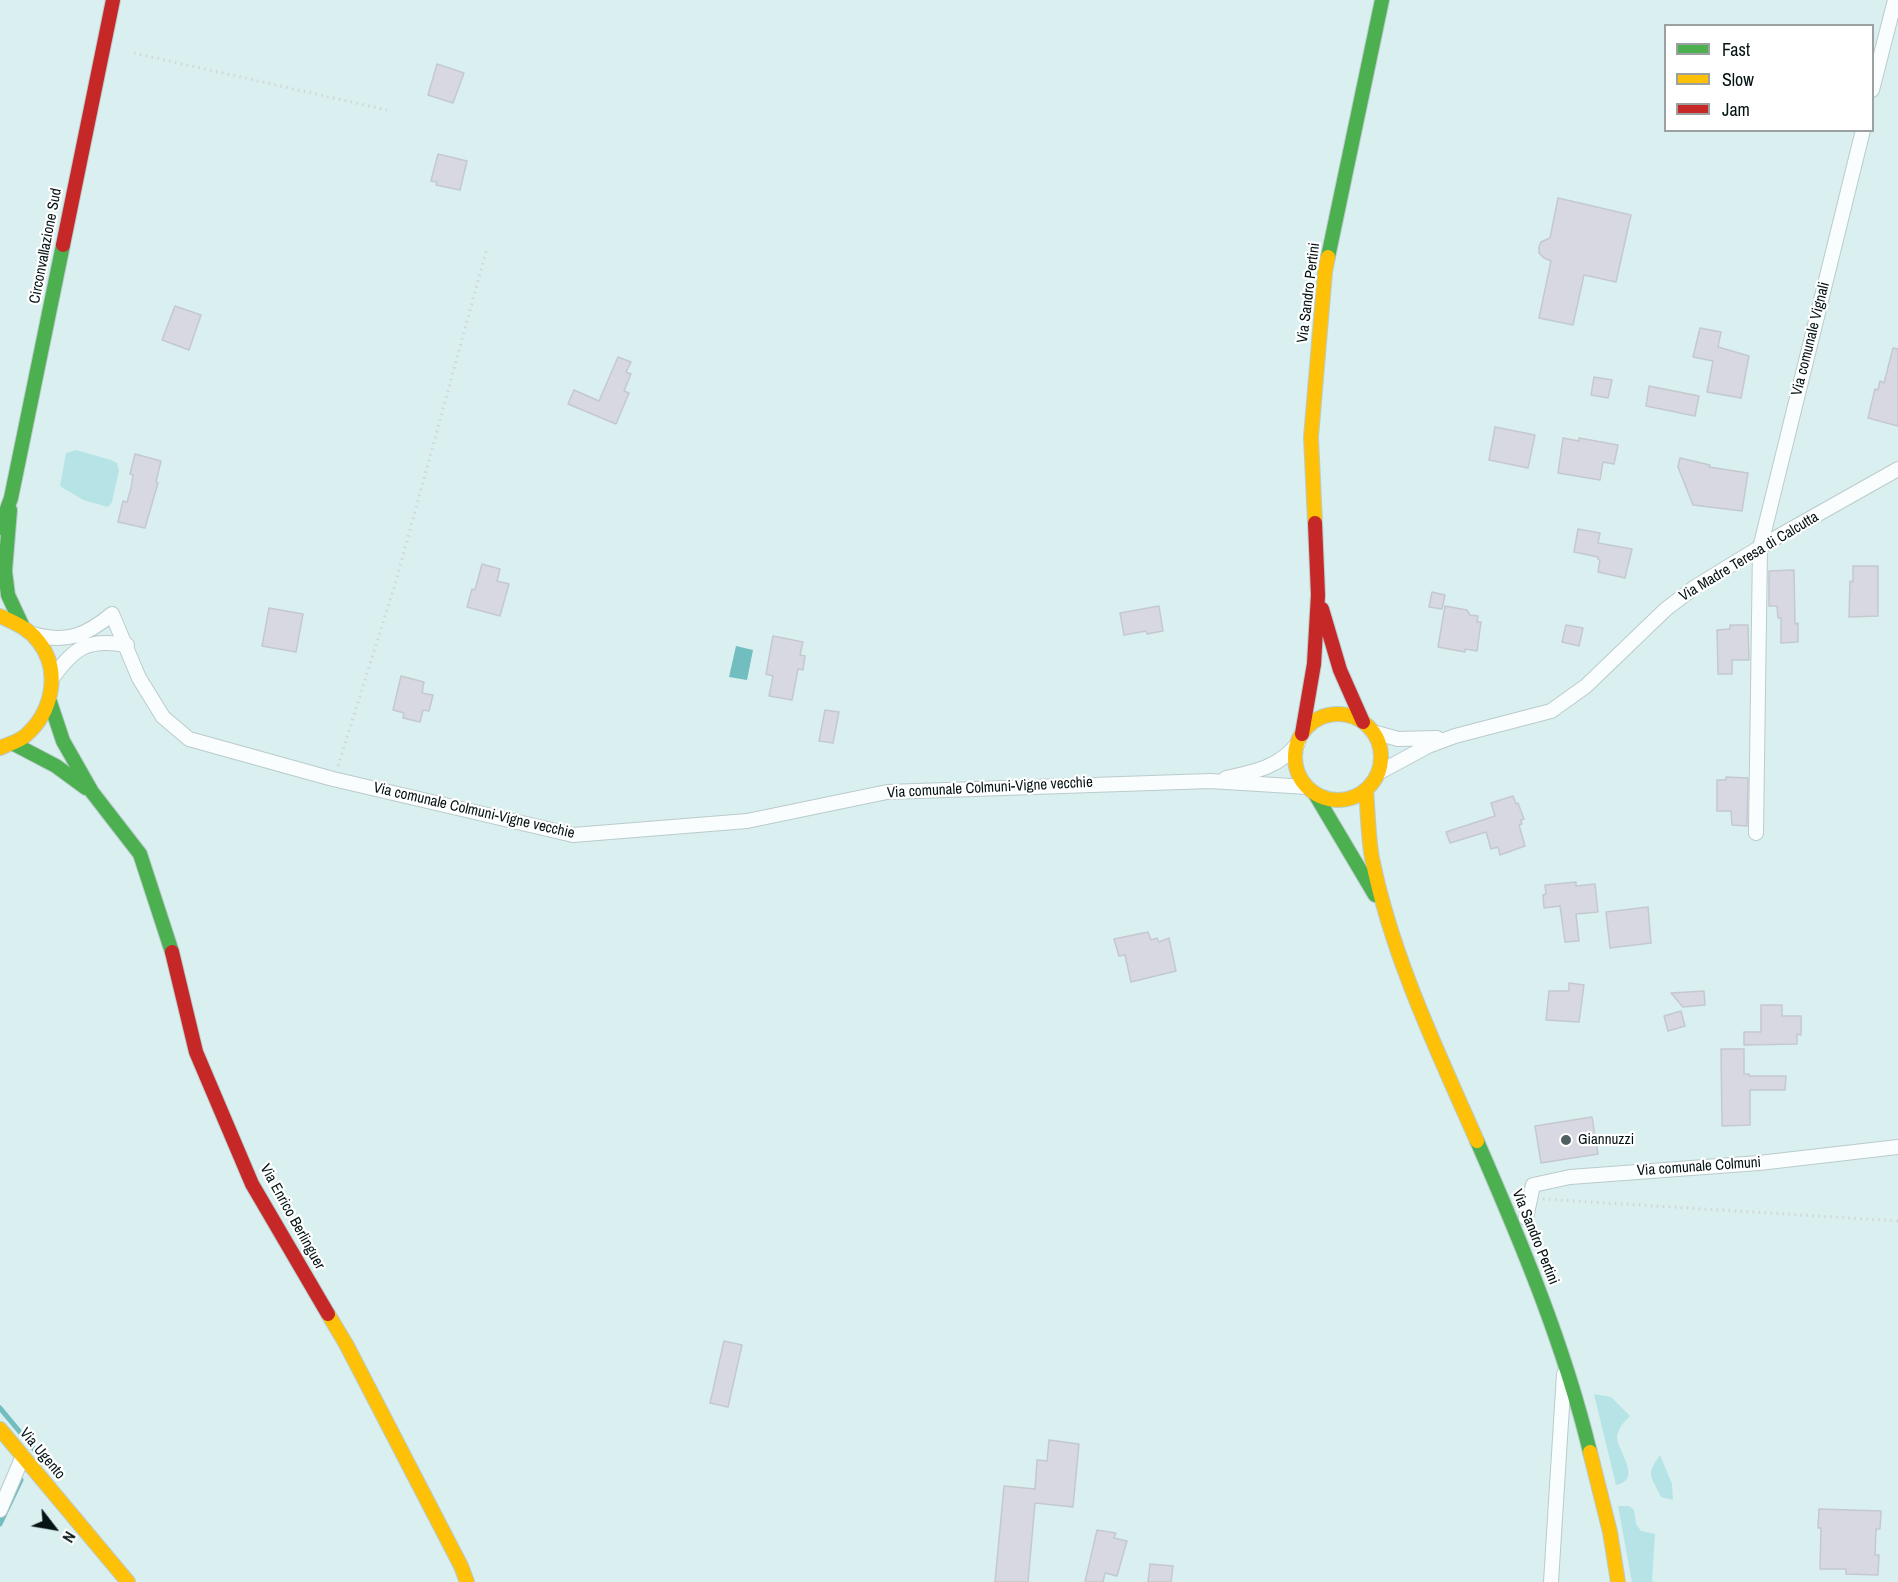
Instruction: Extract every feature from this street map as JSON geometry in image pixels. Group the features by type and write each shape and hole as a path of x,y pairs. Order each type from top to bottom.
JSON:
{"street":[{"name":"Circonvallazione Sud","path":"0,748 14,744 30,734 42,719 50,702 52,677 46,654 28,630 8,596 6,579 11,498 113,0"},
{"name":"Via Sandro Pertini","path":"1318,595 1311,437 1325,272 1354,124 1382,0"},
{"path":"1874,82 1895,0"},
{"name":"Via comunale Vignali","path":"1756,832 1760,548 1863,132"},
{"name":"Via Madre Teresa di Calcutta","path":"1378,772 1428,746 1455,736 1551,711 1586,686 1666,609 1695,587 1898,469"},
{"name":"Circonvallazione Sud","path":"0,528 11,498"},
{"path":"1318,595 1340,670 1363,722"},
{"path":"1210,781 1260,770 1289,754 1300,739 1311,724 1323,717 1337,714 1351,716 1363,722 1373,732 1382,759 1378,772 1366,790 1341,801 1328,799 1311,791 1300,778 1296,767 1295,755 1300,739 1314,664 1318,595"},
{"name":"Via comunale Colmuni-Vigne vecchie","path":"28,630 50,639 74,636 90,630 112,614 139,678 163,717 189,739 333,779 573,835 747,821 887,792 1210,781 1311,791"},
{"path":"0,616 28,630"},
{"path":"52,677 82,646 102,643 127,645"},
{"name":"Via Enrico Berlinguer","path":"50,702 63,741 92,792 140,854 172,951 196,1052 252,1184 346,1344 461,1566 467,1582"},
{"name":"Via Madre Teresa di Calcutta","path":"1373,732 1398,739 1416,740 1455,736"},
{"name":"Via Enrico Berlinguer","path":"14,744 56,766 92,792"},
{"name":"Via Sandro Pertini","path":"1366,790 1372,857 1387,915 1417,1005 1515,1228 1564,1357 1587,1436 1610,1532 1618,1582"},
{"name":"Via Sandro Pertini","path":"1311,791 1387,915"},
{"name":"Via comunale Colmuni","path":"1526,1218 1533,1185 1570,1177 1759,1163 1898,1148"},
{"path":"1551,1582 1564,1396 1564,1357"},
{"name":"Via Ugento","path":"0,1430 128,1582"},
{"path":"0,1509 23,1456"}],"path":[{"path":"134,53 387,110"},
{"path":"333,779 396,581 487,248"},
{"path":"1526,1218 1531,1208 1544,1199 1898,1221"}],"shaded area":[{"path":"76,450 117,463 119,470 112,502 108,507 83,500 60,486 66,453"},
{"path":"736,646 753,650 747,680 729,677"},
{"path":"1594,1394 1611,1397 1630,1416 1620,1427 1617,1436 1627,1464 1628,1477 1624,1482 1616,1485"},
{"path":"1660,1455 1672,1484 1673,1500 1661,1497 1652,1480 1652,1467"},
{"path":"1618,1506 1629,1506 1634,1510 1636,1524 1641,1531 1655,1534 1652,1582 1632,1582"}],"building":[{"path":"437,64 464,73 453,103 428,95"},
{"path":"438,154 467,161 460,190 436,185 437,182 431,181"},
{"path":"1558,198 1631,215 1616,282 1584,275 1573,325 1539,318 1551,261 1539,253 1539,247 1541,242 1550,238"},
{"path":"175,306 201,315 189,350 162,340"},
{"path":"1700,328 1721,332 1718,347 1749,356 1741,398 1707,392 1713,361 1693,357"},
{"path":"1893,348 1898,349 1898,426 1868,418 1875,389 1878,390 1880,381 1884,383"},
{"path":"618,357 631,362 626,372 631,374 624,391 629,393 616,424 568,404 574,390 599,401"},
{"path":"1594,377 1612,380 1608,398 1591,395"},
{"path":"1649,386 1699,396 1695,416 1646,406"},
{"path":"1495,427 1535,435 1528,468 1489,460"},
{"path":"1563,438 1579,441 1579,438 1618,445 1614,464 1603,462 1600,480 1558,473"},
{"path":"135,454 161,461 156,482 158,483 145,528 118,522 123,501 127,502 131,488 133,475 130,474"},
{"path":"1680,458 1710,465 1709,467 1748,473 1742,511 1693,505 1678,467"},
{"path":"1578,529 1600,533 1598,543 1632,549 1625,578 1598,572 1600,560 1598,557 1574,552"},
{"path":"482,564 500,569 497,581 509,584 500,616 467,607 472,589 475,590"},
{"path":"1853,566 1878,566 1878,616 1849,617 1850,581 1853,582"},
{"path":"1794,570 1795,624 1798,623 1798,642 1781,643 1781,618 1778,618 1777,606 1769,606 1769,571"},
{"path":"1432,592 1445,595 1442,609 1429,607"},
{"path":"1159,606 1163,631 1124,635 1120,613"},
{"path":"1445,606 1467,610 1470,615 1478,616 1477,622 1481,622 1477,651 1465,649 1465,652 1438,647"},
{"path":"269,608 303,614 296,652 262,646"},
{"path":"1566,625 1583,628 1579,646 1562,642"},
{"path":"1730,625 1748,625 1749,660 1732,660 1732,674 1718,674 1717,630 1730,629"},
{"path":"773,636 803,642 800,655 805,656 803,670 798,669 792,700 769,696 773,676 766,674"},
{"path":"401,676 424,682 422,693 433,695 429,711 423,710 420,722 403,718 404,713 393,710"},
{"path":"825,710 839,712 833,743 819,741"},
{"path":"1726,777 1748,778 1747,826 1732,825 1731,811 1717,811 1717,780 1726,780"},
{"path":"1513,796 1524,819 1519,825 1525,846 1500,855 1498,847 1491,849 1486,832 1450,843 1446,832 1495,816 1491,803"},
{"path":"1576,882 1576,886 1595,884 1598,912 1576,914 1579,941 1565,942 1560,906 1544,908 1543,895 1546,894 1545,885"},
{"path":"1648,907 1651,943 1610,948 1606,912"},
{"path":"1148,932 1151,940 1157,938 1159,942 1169,938 1176,971 1131,982 1125,955 1119,956 1114,939"},
{"path":"1569,983 1584,985 1579,1022 1546,1020 1549,991 1569,991"},
{"path":"1704,991 1705,1005 1683,1007 1671,993"},
{"path":"1761,1005 1782,1005 1782,1016 1801,1016 1801,1035 1797,1034 1797,1044 1744,1045 1744,1032 1761,1032"},
{"path":"1681,1011 1685,1026 1668,1031 1664,1016"},
{"path":"1721,1049 1744,1049 1744,1074 1786,1076 1785,1090 1750,1090 1750,1125 1722,1126"},
{"name":"Giannuzzi","path":"1592,1117 1598,1154 1541,1163 1535,1126"},
{"path":"724,1341 742,1345 728,1407 710,1403"},
{"path":"1049,1440 1079,1444 1073,1507 1035,1503 1028,1582 995,1582 1004,1486 1035,1489 1037,1460 1047,1461"},
{"path":"1819,1509 1881,1511 1880,1529 1876,1529 1875,1555 1879,1555 1878,1575 1846,1574 1846,1569 1820,1569"},
{"path":"1097,1530 1116,1533 1114,1538 1127,1541 1117,1576 1105,1573 1103,1582 1085,1582"},
{"path":"1150,1564 1173,1566 1171,1582 1148,1582"}],"waterway":[{"path":"0,1408 39,1455"},
{"path":"0,1524 21,1480"}],"traffic: fast":[{"path":"1328,257 1382,0"},
{"path":"0,528 11,498 63,245"},
{"path":"10,510 5,571 8,595 22,625"},
{"path":"50,702 63,741 92,792 140,854 172,952"},
{"path":"14,744 56,766 86,788"},
{"path":"1315,794 1375,895"},
{"path":"1477,1141 1540,1294 1568,1372 1590,1452"}],"traffic: slow":[{"path":"1315,523 1311,437 1328,257"},
{"path":"0,616 26,629 34,636 45,653 52,678 47,704 34,727 22,738 0,748"},
{"path":"1338,714 1362,721 1374,733 1381,757 1374,781 1362,793 1338,800 1314,793 1302,781 1295,757 1302,733 1314,721 1338,714"},
{"path":"1366,790 1372,858 1391,931 1431,1038 1477,1141"},
{"path":"328,1314 346,1344 461,1566 467,1582"},
{"path":"0,1429 128,1582"},
{"path":"1590,1452 1610,1532 1618,1582"}],"traffic: jam":[{"path":"63,245 113,0"},
{"path":"1302,734 1314,664 1318,595 1315,523"},
{"path":"1322,609 1340,670 1363,722"},
{"path":"172,952 196,1052 252,1184 328,1314"}],"place":[{"name":"Giannuzzi","path":"1566,1140"}]}
